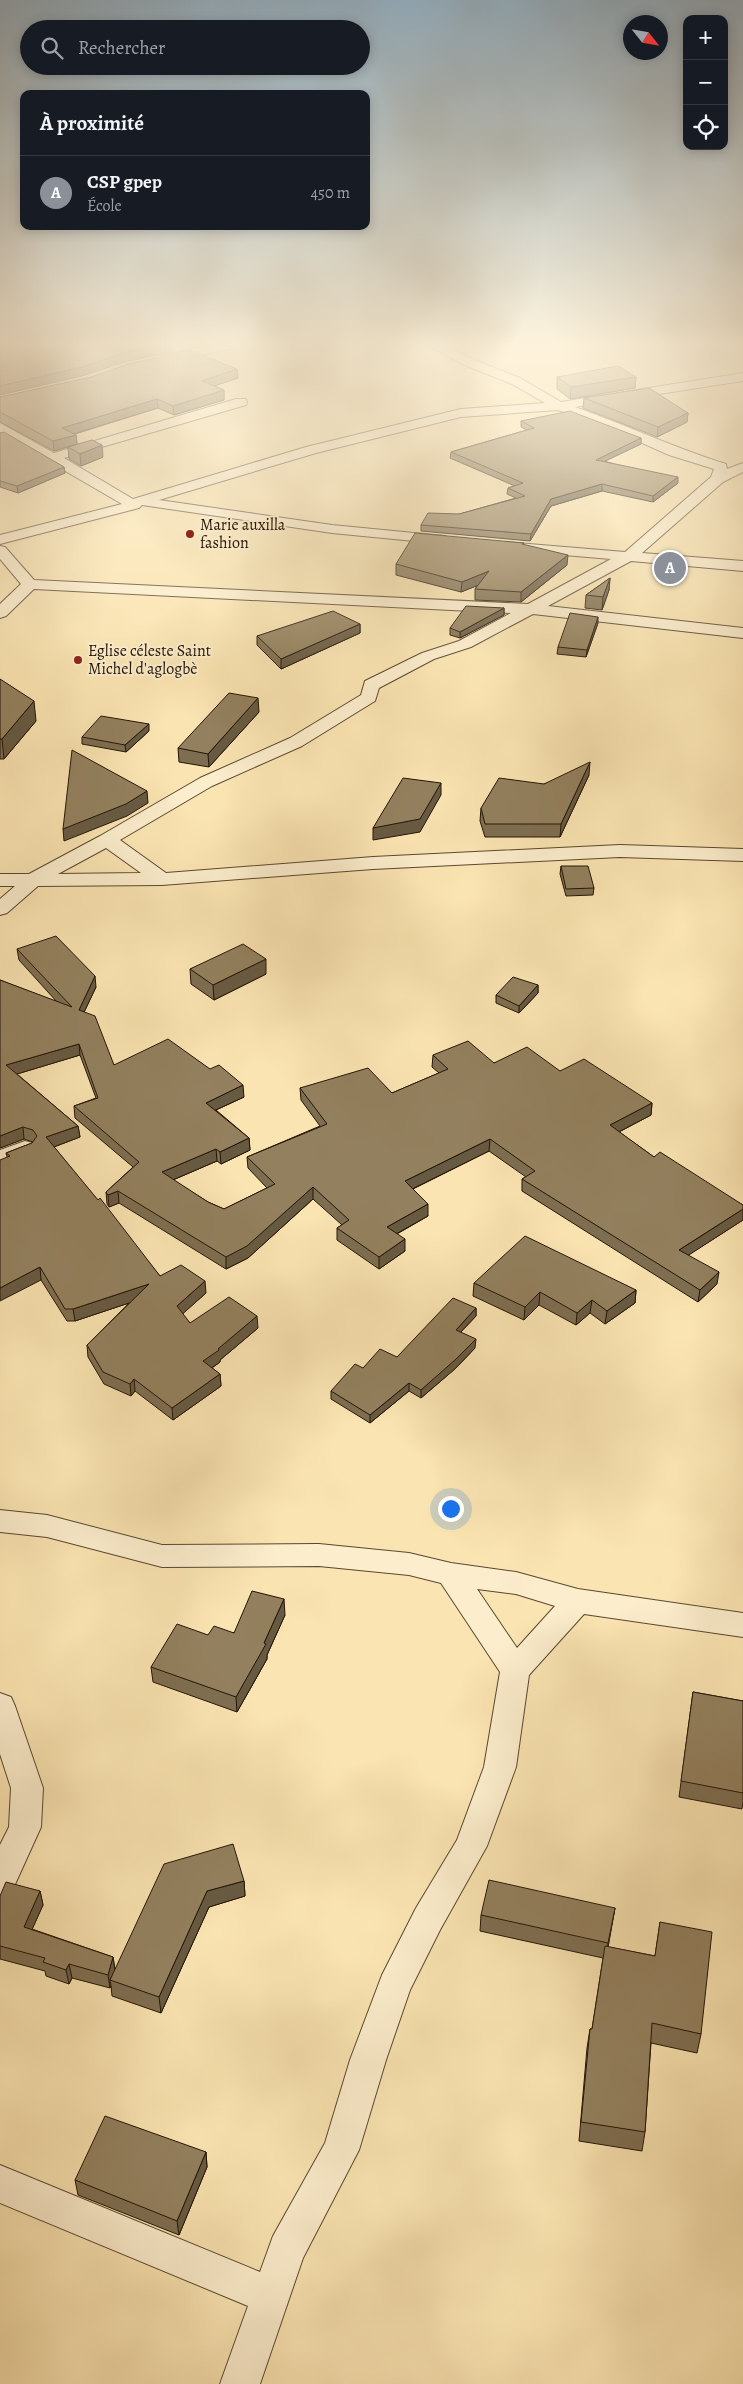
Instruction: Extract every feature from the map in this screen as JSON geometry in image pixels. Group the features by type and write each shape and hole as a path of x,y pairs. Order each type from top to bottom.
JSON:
{"street":[{"path":"42,452 137,503 332,529 460,542"},
{"path":"51,458 70,452"},
{"path":"0,540 137,503 304,452"},
{"path":"675,452 731,471"},
{"path":"0,909 34,879 107,840 206,782 268,756 304,738 369,697 371,684 428,656 465,644 629,556 731,471"},
{"path":"490,544 743,566"},
{"path":"0,550 30,584 533,609 743,633"},
{"path":"0,613 30,584"},
{"path":"107,840 162,879"},
{"path":"0,880 162,879 373,863 620,851 743,854"},
{"path":"0,1159 25,1148"},
{"path":"0,1521 47,1526 162,1556 319,1554 409,1564 451,1574 516,1584 578,1601 743,1625"},
{"path":"451,1574 515,1670"},
{"path":"240,2384 287,2250 341,2150 368,2060 394,1986 428,1919 471,1846 500,1767 515,1670 578,1601"},
{"path":"0,1706 27,1788 25,1826 0,1880"},
{"path":"0,2184 271,2296"}],"building":[{"path":"0,452 39,452 64,467 17,486 0,481"},
{"path":"452,452 612,452 596,460 678,477 653,496 602,484 551,499 531,534 421,525 428,513 459,514 525,496 508,488 523,483"},
{"path":"415,533 524,543 522,544 568,555 521,592 475,589 489,571 462,582 396,564"},
{"path":"610,578 603,597 586,595"},
{"path":"466,606 504,608 460,632 450,628"},
{"path":"333,611 360,624 281,659 257,636"},
{"path":"570,613 598,617 587,650 558,647"},
{"path":"0,679 34,701 2,739 0,739"},
{"path":"229,693 258,698 208,754 178,748"},
{"path":"101,716 149,724 125,745 82,737"},
{"path":"72,750 147,791 126,804 63,829"},
{"path":"590,762 561,824 485,824 481,808 499,778 544,784"},
{"path":"403,778 441,783 420,819 373,828"},
{"path":"561,866 588,866 594,888 566,889"},
{"path":"56,936 95,976 79,1010 95,1016 114,1065 168,1039 210,1069 219,1065 243,1085 206,1103 249,1138 220,1152 216,1149 162,1172 208,1202 224,1209 275,1184 247,1157 327,1124 300,1088 368,1068 392,1093 448,1069 433,1055 468,1041 494,1063 527,1047 560,1071 584,1059 652,1103 610,1125 654,1157 660,1152 743,1205 743,1209 679,1250 719,1272 700,1290 522,1179 535,1171 490,1139 405,1181 428,1204 387,1227 405,1239 379,1257 337,1228 349,1220 313,1187 247,1246 226,1257 118,1191 108,1195 106,1192 139,1162 74,1106 98,1098 79,1044 6,1065 78,1126 46,1137 98,1200 100,1198 160,1276 181,1265 205,1281 177,1306 190,1323 229,1297 257,1316 219,1350 203,1361 220,1374 172,1408 134,1379 130,1384 103,1372 87,1345 149,1284 73,1309 65,1309 40,1267 0,1288 0,1160 10,1156 6,1153 32,1143 37,1136 33,1130 23,1127 0,1136 0,980 72,1007 17,949"},
{"path":"243,944 266,959 213,985 190,969"},
{"path":"513,977 538,985 519,1006 496,995"},
{"path":"525,1236 636,1290 607,1311 592,1300 577,1313 540,1292 525,1307 474,1283"},
{"path":"453,1298 476,1308 456,1330 476,1339 421,1390 409,1383 370,1415 331,1391 355,1364 363,1368 380,1349 397,1357"},
{"path":"252,1591 284,1599 264,1643 266,1644 236,1697 151,1667 177,1624 208,1635 214,1626 234,1633"},
{"path":"693,1692 743,1701 743,1793 681,1781"},
{"path":"233,1844 244,1881 207,1891 159,1997 110,1980 164,1864"},
{"path":"489,1880 615,1908 608,1943 481,1915"},
{"path":"6,1882 40,1891 24,1927 113,1957 108,1975 69,1964 66,1970 43,1962 45,1958 0,1946 0,1896"},
{"path":"660,1922 712,1932 701,2034 652,2023 645,2132 581,2122 590,2029 592,2029 605,1946 655,1956"},
{"path":"105,2116 206,2152 177,2221 75,2180"}],"place":[{"name":"Marie auxilla fashion","path":"190,534"},
{"name":"CSP gpep","path":"670,568"},
{"name":"Eglise céleste Saint Michel d'aglogbè","path":"78,660"}]}
